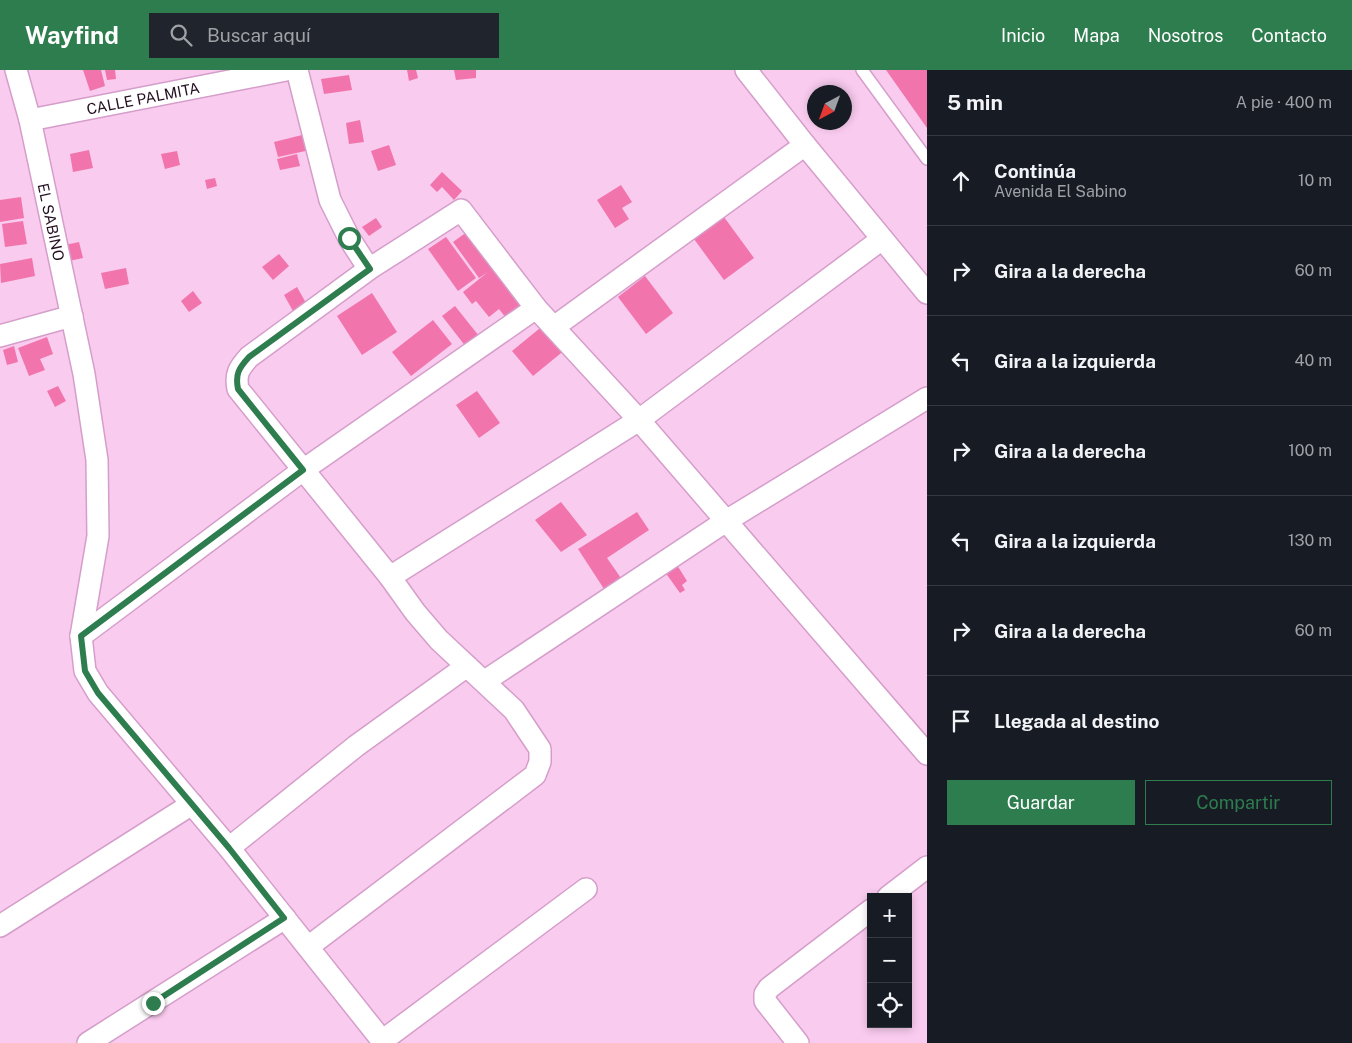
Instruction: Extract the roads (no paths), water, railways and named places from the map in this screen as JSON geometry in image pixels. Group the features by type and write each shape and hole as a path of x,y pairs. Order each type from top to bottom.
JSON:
{"street":[{"name":"EL SABINO","path":"16,70 30,120 72,316 84,374 97,460 98,536 81,636 85,671 98,693 229,848 383,1042"},
{"name":"CALLE PALMITA","path":"30,120 286,70"},
{"path":"297,70 330,200 349,238 370,269"},
{"path":"746,70 927,293"},
{"path":"554,327 805,145"},
{"path":"308,947 535,775 540,762 540,749 514,710 421,619 238,389 236,378 239,368 249,357 370,269 461,210 536,308 639,420 927,754"},
{"path":"390,578 639,420 882,239"},
{"path":"81,636 303,470 536,308"},
{"path":"0,336 72,316"},
{"path":"485,681 726,521 927,398"},
{"path":"229,848 356,746 467,666"},
{"path":"0,926 192,804"},
{"path":"893,893 927,867"},
{"path":"383,1042 586,889"},
{"path":"798,1043 765,1001 765,994 769,988 867,913"},
{"path":"88,1043 284,918"}],"lane":[{"path":"862,70 927,160"}]}
